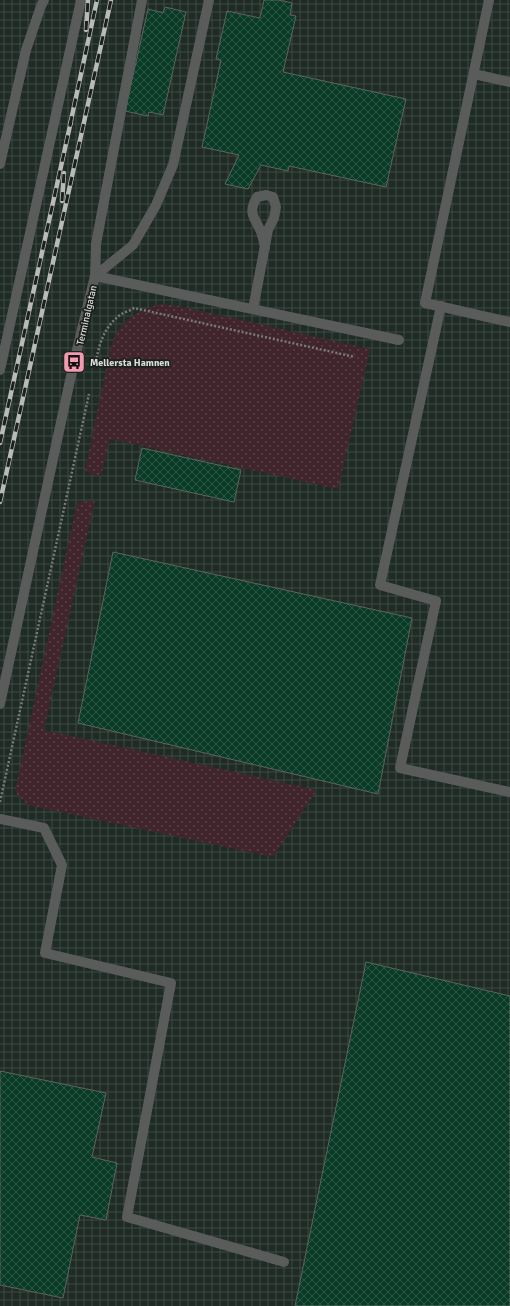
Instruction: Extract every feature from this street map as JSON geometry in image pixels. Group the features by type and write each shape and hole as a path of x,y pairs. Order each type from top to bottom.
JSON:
{"street":[{"path":"0,164 26,50 44,0"},
{"path":"0,370 81,0"},
{"path":"95,276 96,244 142,0"},
{"path":"95,276 133,245 156,205 173,166 208,0"},
{"path":"489,0 425,303 510,322"},
{"path":"474,74 510,82"},
{"path":"253,310 265,248"},
{"name":"Terminalgatan","path":"0,704 74,362 95,276 399,340"},
{"path":"441,306 380,585 436,601 400,768 510,792"},
{"path":"0,819 44,828 62,865 45,953 171,983 126,1217 284,1262"}],"path":[{"path":"96,362 100,343 109,327 120,315 134,308 355,357"},
{"path":"0,802 89,394"}],"shaded area":[{"path":"0,0 510,0 510,1306 0,1306"},
{"path":"160,304 179,306 370,349 338,489 110,439 101,476 93,475 85,470 111,346 115,336 119,328 129,319 141,311"},
{"path":"95,500 44,730 317,790 273,857 28,805 15,792 77,503"}],"building":[{"path":"264,0 279,0 292,3 290,15 296,16 283,72 406,99 386,187 289,166 288,171 261,165 248,189 225,184 239,155 202,147 221,60 216,59 227,11 260,18"},
{"path":"165,7 186,12 163,115 149,112 148,116 125,111 148,9 163,13"},
{"path":"142,448 241,470 234,502 135,480"},
{"path":"113,552 412,618 378,794 78,723"},
{"path":"366,962 510,996 510,1306 295,1306"},
{"path":"0,1071 106,1093 92,1157 117,1163 106,1220 80,1215 63,1298 0,1285"}],"railway":[{"path":"86,30 88,0"},
{"path":"70,125 97,0"},
{"path":"0,502 111,0"},
{"path":"0,443 71,121"},
{"path":"62,201 64,173"}],"place":[{"name":"Mellersta Hamnen","path":"74,362"}]}
